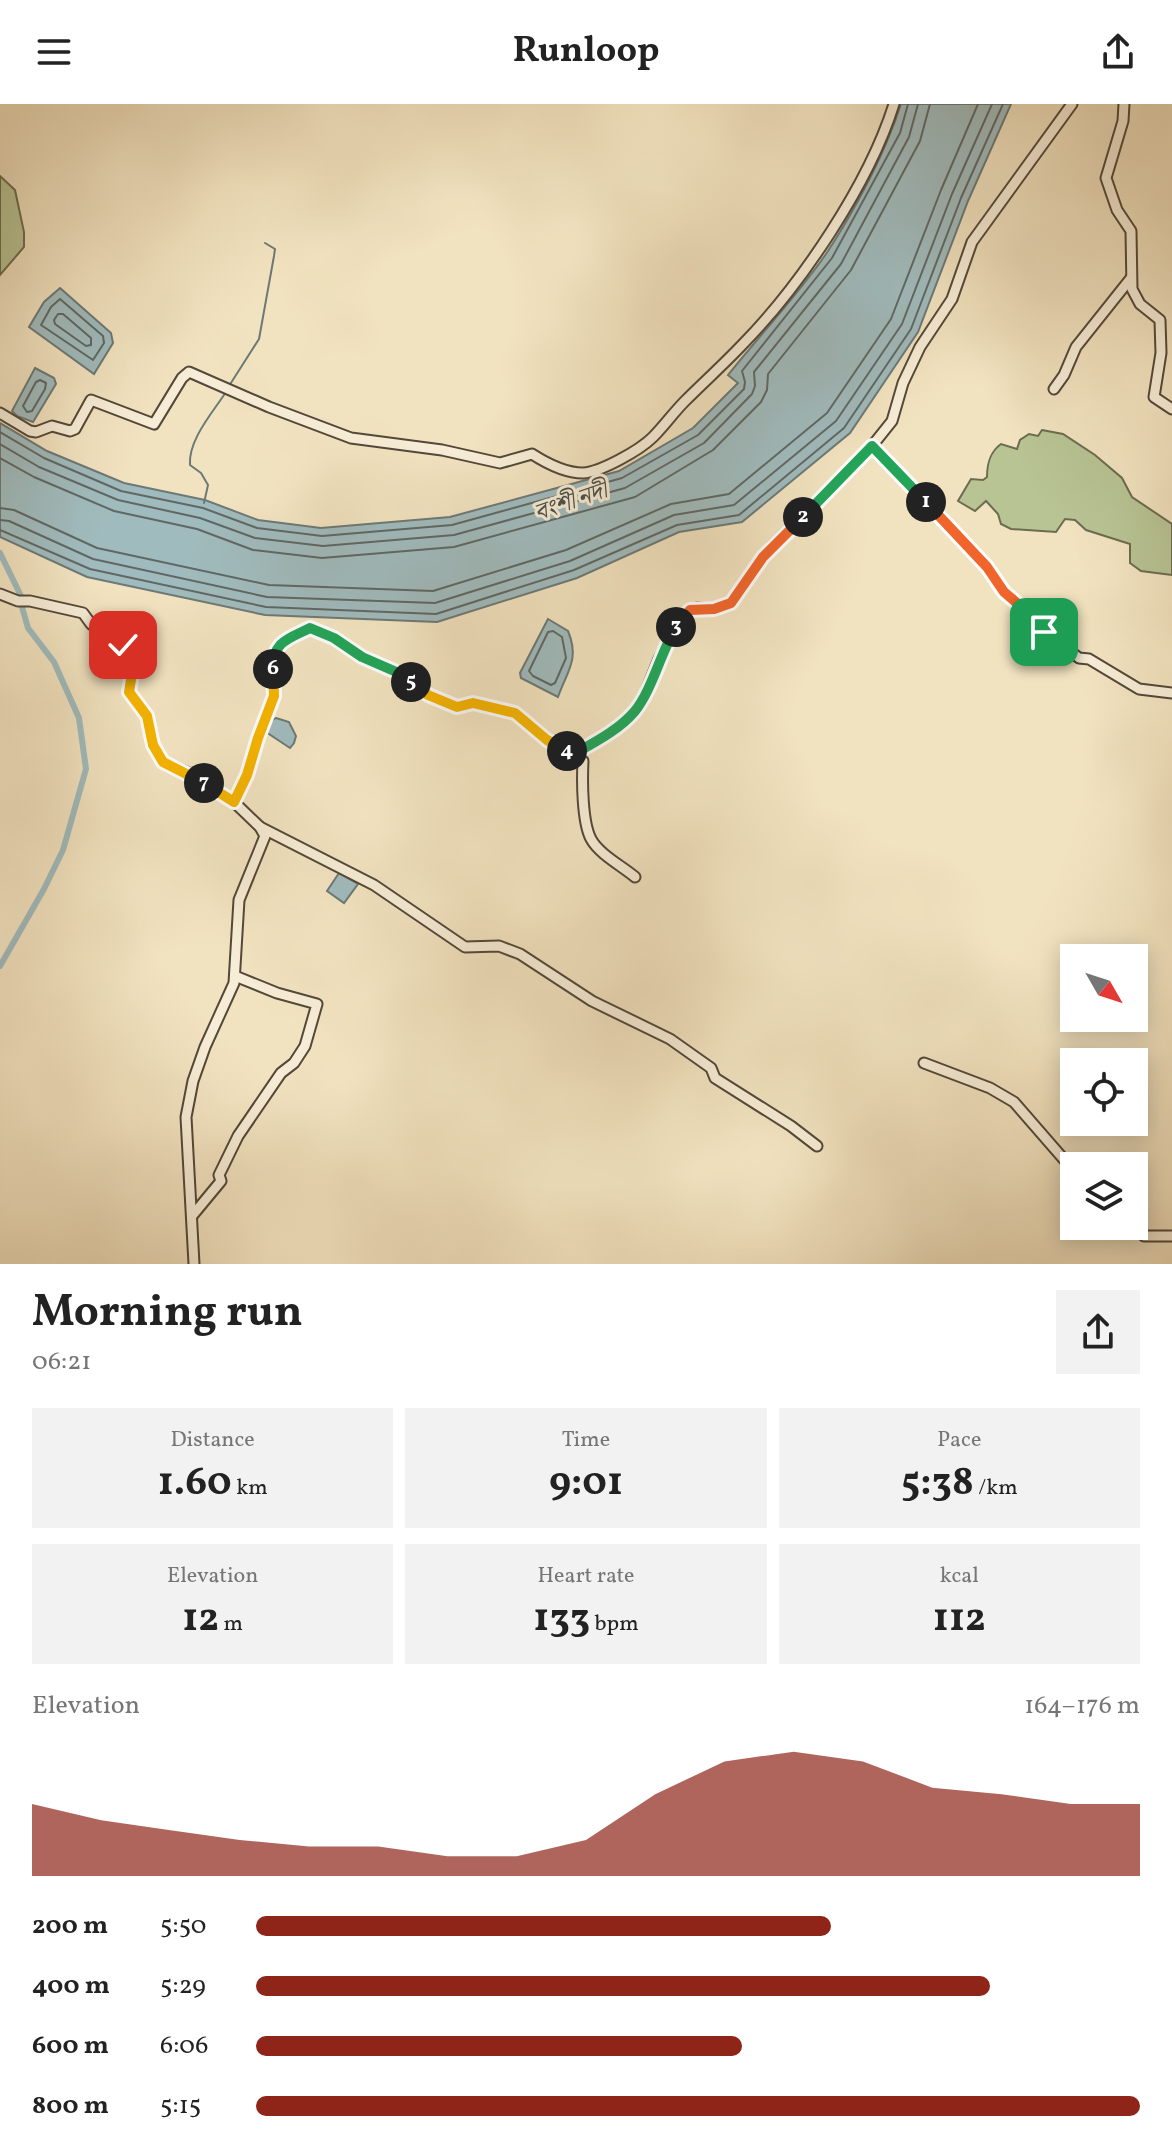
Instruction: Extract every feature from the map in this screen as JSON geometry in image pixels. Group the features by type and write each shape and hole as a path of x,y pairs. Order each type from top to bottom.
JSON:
{"street":[{"path":"0,413 30,431 52,426 71,431 91,400 154,424 182,378 189,372 304,422 351,438 442,450 500,463 532,454 546,463 582,473 597,469 653,437 677,408 743,344 788,292 842,212 872,157 894,104"},
{"path":"574,754 605,737 634,712 683,616 697,608 714,609 731,603 772,546 872,446 892,421 898,394 920,347 952,299 972,242 1072,104"},
{"path":"1124,104 1123,121 1106,178 1117,210 1131,231 1132,289 1140,304 1160,320 1161,353 1154,397 1172,409"},
{"path":"1054,389 1076,347 1131,278"},
{"path":"872,446 941,516 987,567 1004,592 1038,621 1044,632 1079,658 1089,659 1139,689 1172,693"},
{"path":"0,594 11,599 83,613 91,624 135,655 129,692 147,716 153,745 163,762 193,775 234,802 260,827 374,885 465,947 499,946 520,954 592,1001 670,1039 711,1068 715,1078 817,1146"},
{"path":"234,802 247,775 274,696 273,656 280,644 310,628 334,638 362,657 401,674 428,695 457,707 473,703 515,713 547,740 574,754 583,761 582,797 590,838 635,877"},
{"path":"194,1264 186,1117 188,1098 205,1047 230,997 235,976 239,900 265,836 260,827"},
{"path":"192,1216 221,1181 219,1175 238,1136 281,1073 294,1063 305,1046 317,1004 277,993 235,976"},
{"path":"924,1063 990,1088 1014,1102 1060,1155"},
{"path":"1148,1236 1172,1236"}],"green space":[{"path":"0,176 15,190 24,247 0,275"},
{"path":"1042,430 1063,434 1095,455 1122,478 1132,497 1172,524 1172,575 1141,571 1130,563 1130,544 1086,530 1075,520 1065,519 1056,532 1011,529 1001,524 998,514 986,501 975,511 958,501 971,479 983,480 987,477 990,458 997,447 1001,444 1017,449 1020,440 1029,434 1038,436"}],"water":[{"name":"বংশী নদী","path":"901,104 1011,104 968,201 918,332 850,433 742,522 679,532 577,578 437,622 265,615 87,577 0,537 0,423 47,451 124,483 205,500 258,520 321,528 450,517 619,471 693,428 738,383 728,375 803,285 837,237 878,162"},
{"path":"60,288 111,333 113,343 94,374 29,327 44,302"},
{"path":"35,368 54,378 56,384 33,422 12,411"},
{"path":"548,619 568,631 573,650 571,665 558,697 521,678 520,673"},
{"path":"276,718 289,722 296,736 290,748 266,732 267,723"},
{"path":"339,873 358,884 344,903 327,891"}],"waterway":[{"path":"229,386 259,339 275,249 265,243"},
{"path":"204,503 208,485 201,473 190,465 190,456 202,427 226,392"},
{"path":"0,553 21,596"},
{"path":"0,966 63,850 86,769 79,718 54,662 28,628 22,607"}],"route":[{"path":"123,645 135,655 129,692 143,707 153,745 163,762 193,775 234,802 244,783 274,696 273,656 276,649 310,628 347,645 362,657 401,674 428,695 457,707 473,703 515,713 547,740 574,754 605,737 634,712 683,616 697,608 714,609 731,603 772,546 872,446 941,516 987,567 1004,592 1038,621 1044,632"}]}
